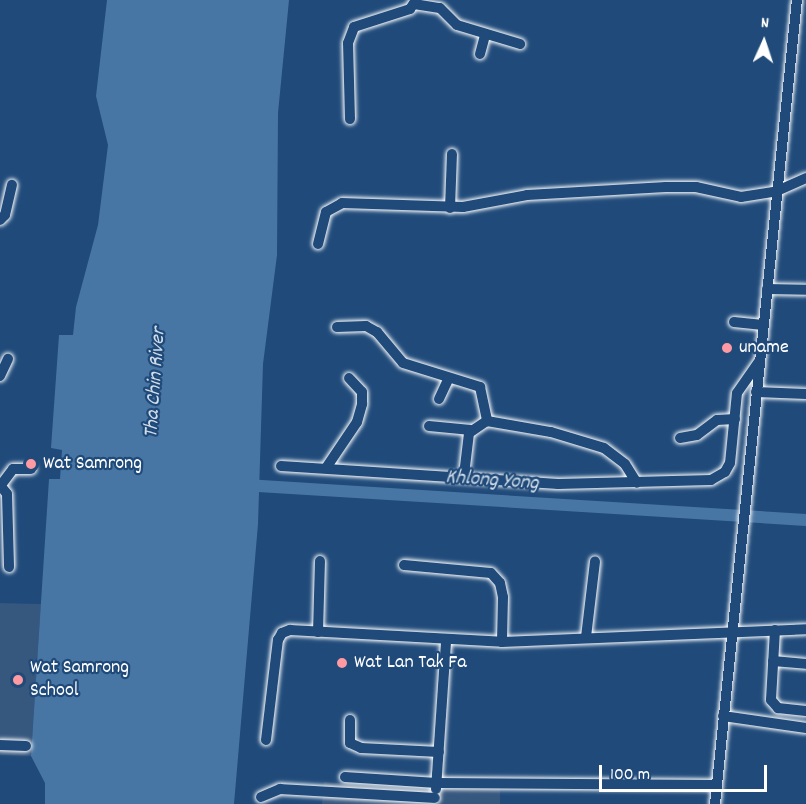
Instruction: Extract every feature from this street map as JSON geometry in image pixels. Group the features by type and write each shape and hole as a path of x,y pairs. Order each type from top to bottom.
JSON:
{"street":[{"path":"715,804 797,0"},
{"path":"350,119 348,43 354,27 415,2 440,8 457,25 520,44"},
{"path":"480,54 485,35"},
{"path":"450,208 452,154"},
{"path":"318,244 326,212 336,204 450,208 526,195 610,189 696,188 741,197 777,191 806,178"},
{"path":"0,220 5,215 12,185"},
{"path":"767,289 806,290"},
{"path":"734,322 763,325"},
{"path":"337,327 366,326 377,332 403,363 480,387 487,421"},
{"path":"0,376 8,359"},
{"path":"281,466 464,475 558,484 637,483 720,477 730,463 742,382 759,361"},
{"path":"326,468 357,422 362,404 362,392 349,378"},
{"path":"439,399 449,378"},
{"path":"756,392 806,394"},
{"path":"680,438 697,435 717,420 735,419"},
{"path":"429,426 471,430 487,421 550,432 604,448 625,464 637,483"},
{"path":"464,475 471,430"},
{"path":"9,567 7,494 1,485 13,469 32,469"},
{"path":"318,632 320,561"},
{"path":"586,637 595,562"},
{"path":"404,565 490,573 500,583 503,597 502,642"},
{"path":"267,740 278,640 290,630 446,641 502,642 806,629"},
{"path":"776,630 773,705 806,711"},
{"path":"261,797 280,789 435,801 446,641"},
{"path":"773,661 806,664"},
{"path":"723,716 806,729"},
{"path":"350,720 350,743 361,748 439,752"},
{"path":"0,745 26,746"},
{"path":"345,777 437,783 717,785"}],"shaded area":[{"name":"Wat Samrong School","path":"0,603 41,604 31,756 0,755"},
{"path":"324,782 444,791 445,788 500,787 500,804 322,804"}],"water":[{"name":"Tha Chin River","path":"107,0 289,0 278,113 277,255 263,364 258,524 234,804 45,804 45,783 31,756 49,479 60,479 62,450 51,448 59,335 73,335 76,307 98,225 108,145 96,96"}],"waterway":[{"name":"Khlong Yong","path":"244,485 806,520"}],"place":[{"name":"uname","path":"727,348"},
{"name":"Wat Samrong","path":"31,464"},
{"name":"Wat Lan Tak Fa","path":"342,663"},
{"name":"Wat Samrong School","path":"18,680"}]}
